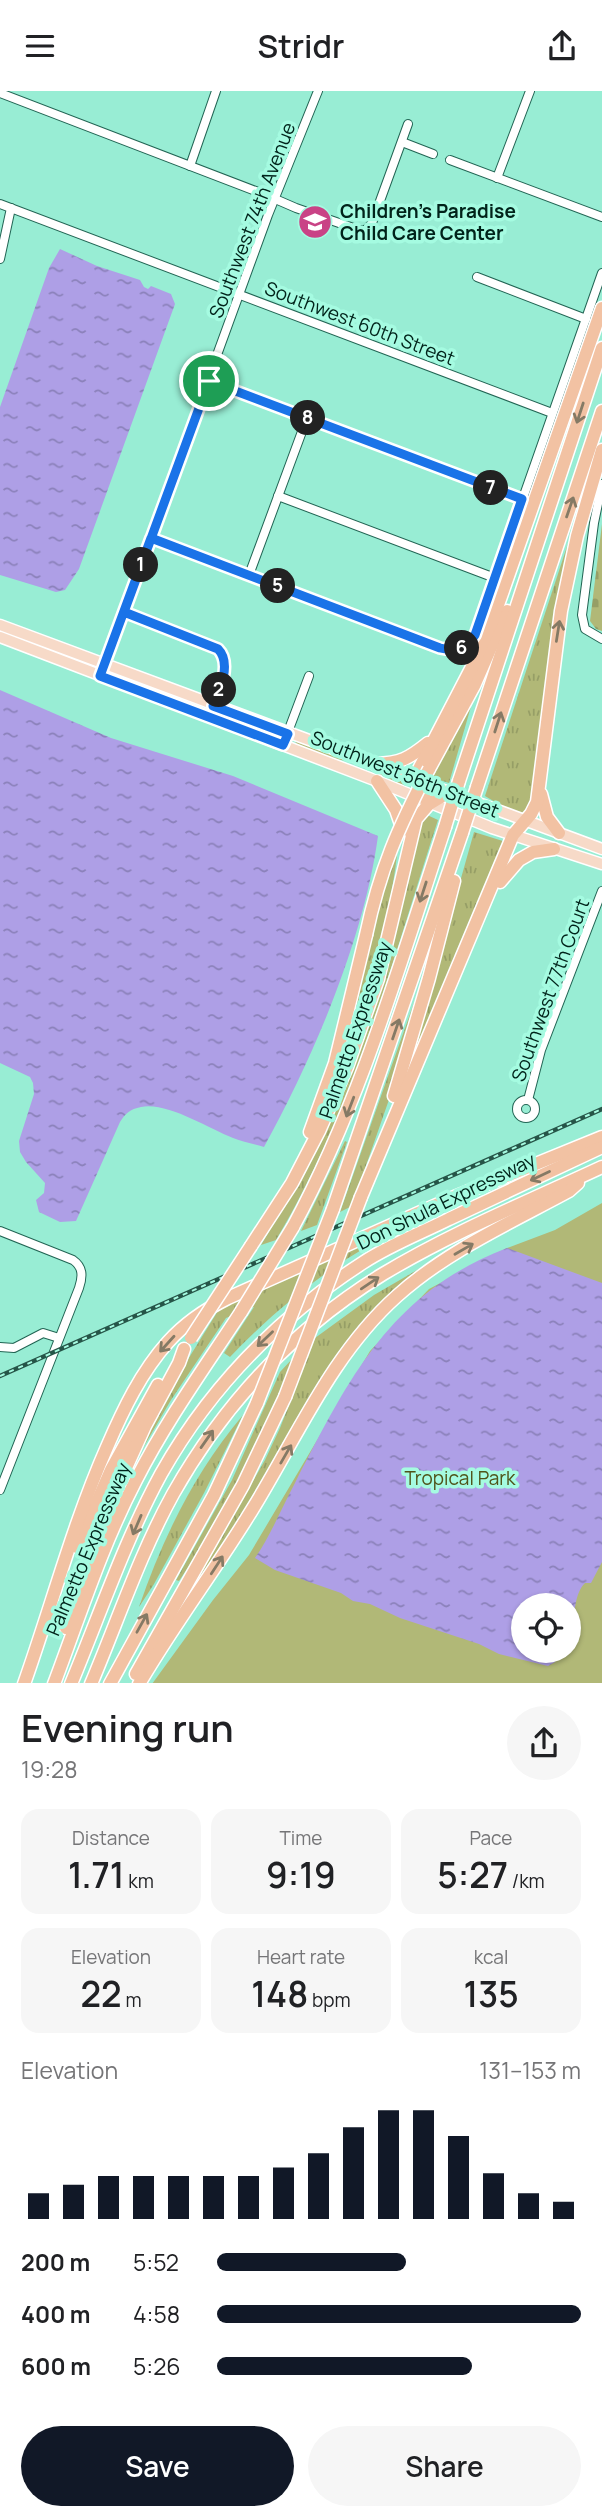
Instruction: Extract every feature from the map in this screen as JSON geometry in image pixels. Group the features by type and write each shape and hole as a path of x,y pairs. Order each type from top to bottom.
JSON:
{"highway":[{"path":"429,804 419,789 419,769 493,619 602,308"},
{"name":"Palmetto Expressway","path":"54,1683 106,1545 136,1479 171,1417 241,1312 293,1227 351,1106 602,348"},
{"name":"Palmetto Expressway","path":"110,1683 214,1495 257,1403 332,1209 456,853 602,411"},
{"path":"131,1683 243,1485 285,1397 387,1129 513,835 534,808 540,790 561,611 582,517 602,450"},
{"path":"280,1200 332,1074 377,887 388,852 474,685 506,612 521,591"},
{"path":"374,764 401,762 434,739"},
{"path":"377,782 399,816 406,858"},
{"path":"540,790 545,811 559,833"},
{"path":"24,1683 44,1628 111,1470 152,1395 292,1183 319,1131 360,1033 382,965 414,825 422,810 449,792"},
{"path":"493,885 503,881 519,860 533,852 554,849"},
{"path":"387,1129 455,875 456,853"},
{"path":"44,1628 83,1504 118,1421 150,1365 180,1330 208,1309 239,1293 463,1193 602,1137"},
{"name":"Don Shula Expressway","path":"71,1683 136,1526 161,1476 194,1421 239,1364 311,1299 365,1261 602,1147"},
{"name":"Don Shula Expressway","path":"91,1683 155,1531 177,1487 222,1419 276,1358 328,1313 389,1271 512,1207 602,1167"},
{"path":"139,1683 251,1512 340,1362 364,1330 398,1295 432,1269 569,1191 589,1173"},
{"path":"54,1683 56,1658 104,1517 136,1444 188,1343"}],"main road":[{"name":"Southwest 56th Street","path":"0,625 104,665 283,745 429,804 602,864"},
{"name":"Southwest 56th Street","path":"0,637 100,676 288,734 417,779 602,849"}],"street":[{"path":"190,166 216,91"},
{"name":"Southwest 74th Avenue","path":"100,676 275,199 318,91"},
{"path":"497,178 530,91"},
{"path":"0,93 363,231 369,228 408,124"},
{"path":"402,142 433,153"},
{"path":"450,160 602,217"},
{"name":"Southwest 60th Street","path":"0,204 552,413"},
{"path":"0,258 11,208"},
{"path":"151,538 440,648 460,649 475,635 602,273"},
{"path":"477,277 586,319"},
{"path":"209,381 522,499"},
{"path":"249,575 307,418"},
{"path":"602,484 582,615 583,626 588,632 602,639"},
{"path":"278,496 495,578"},
{"path":"124,612 213,646 224,655 223,676 211,711"},
{"path":"283,745 309,676"},
{"name":"Southwest 77th Court","path":"528,1100 541,1049 602,891"},
{"path":"0,1231 70,1259 80,1267 80,1285 0,1490"},
{"path":"0,1347 15,1348 43,1333 59,1338"}],"green space":[{"path":"577,516 532,800 523,814 507,809 485,796"},
{"path":"602,524 602,631 596,629 590,621"},
{"path":"474,696 449,783 430,777"},
{"path":"295,741 407,780 405,786 354,763 305,751"},
{"path":"425,814 438,820 387,981 349,1088 303,1191 276,1240 261,1245 317,1150 350,1074 371,1016 417,828"},
{"path":"474,832 506,842 413,1060 410,1060"},
{"path":"398,846 383,934 358,1020 337,1076 381,888"},
{"path":"422,980 424,981 392,1091 352,1206 340,1212"},
{"path":"345,1141 347,1142 317,1225 301,1231"},
{"name":"Tropical Park","path":"602,1203 602,1683 153,1683 249,1555 370,1351 429,1289 507,1248 555,1230"},
{"path":"435,1211 376,1241 331,1270 278,1311 230,1357 224,1353 254,1307 226,1318 171,1400 136,1460 156,1416 221,1306"},
{"path":"436,1259 394,1294 252,1500 194,1590 192,1588 265,1460 315,1338 374,1295"},
{"path":"293,1358 269,1416 228,1500 196,1555 179,1581 176,1580 232,1480 280,1372"},
{"path":"243,1415 204,1493 139,1607 159,1555 195,1482"}],"water":[{"path":"60,249 97,266 140,280 148,289 151,286 171,294 175,304 79,569 65,590 56,592 0,575 0,407 49,268"},
{"path":"0,690 111,738 233,776 378,836 371,875 349,956 301,1075 264,1147 233,1138 163,1108 152,1106 134,1109 120,1122 76,1221 60,1222 39,1212 36,1200 44,1193 45,1183 26,1162 20,1152 19,1141 34,1094 33,1083 30,1077 0,1063"},
{"name":"Tropical Park","path":"507,1248 602,1283 602,1562 591,1583 585,1583 579,1593 511,1593 511,1657 400,1618 370,1604 353,1601 341,1593 275,1570 255,1558 334,1408 377,1343 403,1314 432,1289 467,1267"}],"railway":[{"path":"0,1376 602,1109"}],"place":[{"name":"Children's Paradise Child Care Center","path":"315,222"}],"route":[{"path":"209,381 124,612 218,649 224,655 225,663 213,706 288,734 283,745 100,676 151,538 440,648 456,650 466,646 475,635 522,499 209,381"}]}
